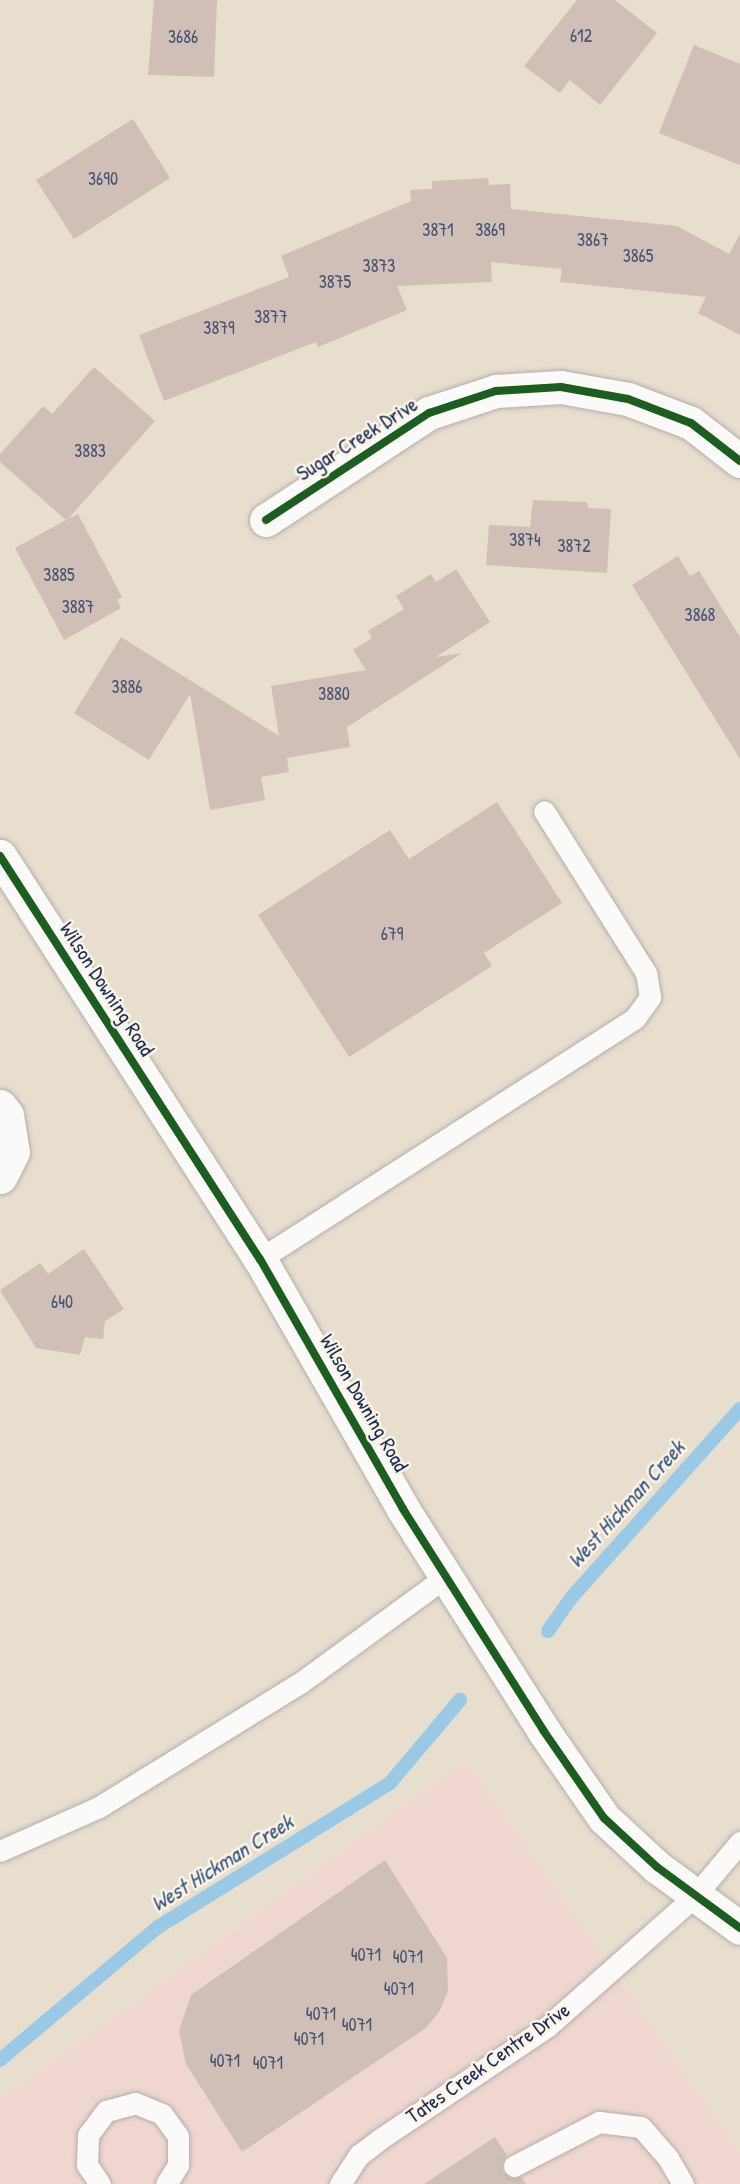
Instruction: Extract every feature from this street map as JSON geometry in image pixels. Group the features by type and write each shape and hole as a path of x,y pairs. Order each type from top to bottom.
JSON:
{"street":[{"name":"Sugar Creek Drive","path":"266,520 429,413 496,391 561,387 628,399 691,423 740,461"},
{"name":"Wilson Downing Road","path":"0,856 260,1259 403,1509 448,1575 543,1730 604,1818 694,1897 740,1928"},
{"path":"0,1106 7,1115 13,1152 0,1177"}],"lane":[{"path":"260,1259 635,1018 650,997 646,973 544,811"},
{"path":"0,1851 109,1801 300,1683 448,1575"},
{"name":"Tates Creek Centre Drive","path":"340,2184 359,2156 380,2139 548,2026 694,1897 740,1842"},
{"path":"100,2184 87,2165 88,2135 106,2111 135,2103 162,2114 178,2136 178,2165 173,2182"},
{"path":"514,2166 599,2122 640,2127 668,2158 683,2184"}],"shaded area":[{"path":"466,1761 740,2153 740,2184 0,2184 0,2101"}],"building":[{"path":"154,0 217,0 214,77 148,75"},
{"path":"577,0 615,0 657,33 600,105 570,80 560,93 524,66"},
{"path":"694,45 740,64 740,165 659,133"},
{"path":"133,119 170,178 74,239 36,180"},
{"path":"488,178 489,185 510,184 511,209 677,226 729,254 740,234 740,335 698,313 706,297 560,282 562,269 491,262 492,282 397,286 407,310 318,347 316,342 164,401 139,335 289,277 281,256 411,201 410,190 432,189 432,181"},
{"path":"94,367 155,421 68,519 78,514 122,597 117,600 121,608 64,640 15,548 66,520 0,462 0,454 43,406 52,414"},
{"path":"533,500 587,502 588,508 611,509 607,573 486,565 489,525 530,527"},
{"path":"678,556 690,576 699,571 740,637 740,759 632,585"},
{"path":"456,569 490,622 436,657 462,653 347,727 350,747 287,758 289,772 261,777 265,800 210,810 190,694 149,760 74,713 121,637 279,736 271,686 366,670 353,650 372,638 368,631 404,609 396,596 431,574 436,582"},
{"path":"497,802 562,903 484,953 492,966 349,1057 258,915 390,830 409,859"},
{"path":"84,1249 124,1309 105,1321 103,1339 85,1337 80,1355 36,1348 0,1290 40,1263 48,1274"},
{"path":"385,1860 447,1958 448,1991 439,2012 426,2028 242,2152 186,2064 179,2031 191,1995"},
{"path":"495,2137 507,2155 501,2165 503,2172 513,2179 521,2177 526,2184 424,2184"}],"waterway":[{"name":"West Hickman Creek","path":"548,1631 571,1598 740,1409"},
{"name":"West Hickman Creek","path":"0,2060 158,1927 390,1783 460,1700"}],"cycle path":[{"path":"266,520 429,413 496,391 561,387 628,399 691,423 740,461"},
{"path":"0,856 260,1259 403,1509 543,1730 604,1818 657,1867 740,1928"}]}
